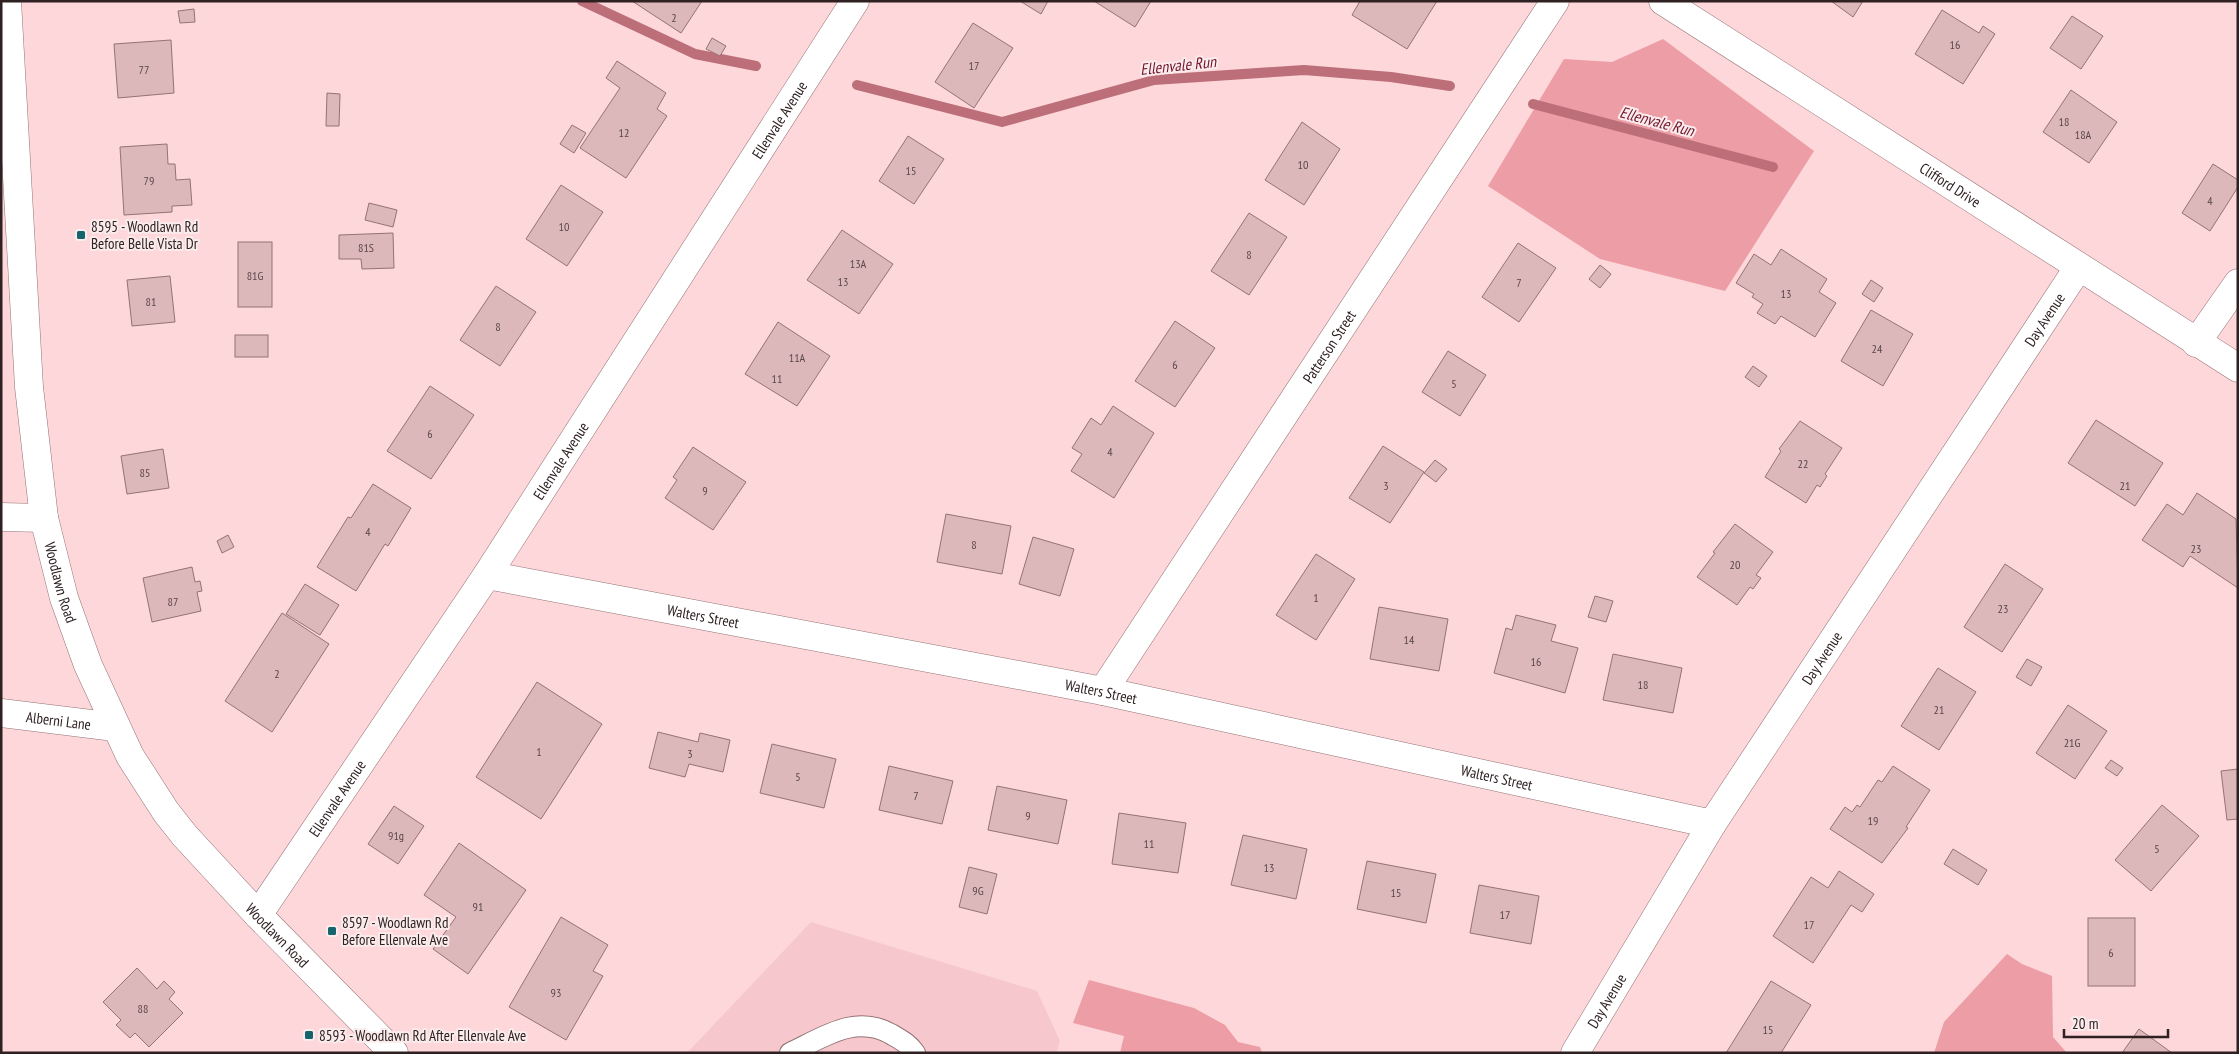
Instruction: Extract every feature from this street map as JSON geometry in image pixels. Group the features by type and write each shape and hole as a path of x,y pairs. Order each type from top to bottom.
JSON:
{"street":[{"name":"Woodlawn Road","path":"7,1 7,113 29,387 44,518 64,598 88,665 130,756 166,812 185,836 258,915 394,1053"},
{"name":"Ellenvale Avenue","path":"258,915 487,575 856,1"},
{"name":"Patterson Street","path":"1103,691 1555,1"},
{"name":"Clifford Drive","path":"1663,1 2078,268 2238,368"},
{"name":"Day Avenue","path":"1575,1053 1712,824 2078,268"},
{"path":"2196,343 2238,283"},
{"path":"1,517 44,518"},
{"name":"Walters Street","path":"487,575 1103,691 1712,824"},
{"name":"Alberni Lane","path":"1,713 115,727"}],"lane":[{"path":"790,1053 844,1028 876,1026 908,1044 915,1053"}],"shaded area":[{"path":"1663,39 1814,151 1725,291 1600,259 1488,186 1564,59 1612,62"},
{"path":"811,922 1037,991 1060,1041 1056,1053 687,1053"},
{"path":"2007,954 2022,964 2052,976 2053,1037 2067,1053 1934,1053 1944,1022"},
{"path":"1089,980 1194,1008 1225,1025 1238,1042 1260,1047 1262,1053 1120,1053 1124,1036 1073,1023"}],"building":[{"path":"632,1 702,1 681,33"},
{"path":"1020,1 1048,1 1041,14"},
{"path":"1094,1 1151,1 1135,27"},
{"path":"1360,1 1437,1 1407,49 1352,15"},
{"path":"1831,1 1863,1 1853,17"},
{"path":"194,9 195,22 180,23 178,11"},
{"path":"1942,10 1979,33 1983,26 1995,34 1963,84 1915,54"},
{"path":"2072,16 2103,36 2081,69 2050,48"},
{"path":"973,23 1013,48 974,108 935,82"},
{"path":"712,38 726,46 720,56 706,49"},
{"path":"171,40 174,93 118,98 114,44"},
{"path":"617,61 666,93 657,109 667,116 626,178 580,148 620,88 606,78"},
{"path":"2071,90 2117,122 2089,163 2043,132"},
{"path":"327,93 340,94 339,126 326,126"},
{"path":"1302,122 1340,149 1304,205 1265,180"},
{"path":"572,125 586,133 574,153 560,144"},
{"path":"908,136 944,159 914,204 879,181"},
{"path":"167,144 168,164 175,164 176,180 190,179 192,205 172,206 172,212 124,215 120,147"},
{"path":"2213,164 2238,180 2238,187 2210,231 2182,213"},
{"path":"561,185 603,212 567,266 526,239"},
{"path":"369,203 397,210 393,227 365,220"},
{"path":"1249,213 1287,237 1249,295 1211,271"},
{"path":"842,230 893,264 859,314 807,280"},
{"path":"393,233 394,268 362,269 361,259 339,259 339,235"},
{"path":"238,242 272,242 272,307 238,307"},
{"path":"1518,243 1556,268 1519,322 1482,297"},
{"path":"1781,249 1827,279 1819,292 1836,303 1815,337 1781,316 1775,324 1757,313 1763,304 1752,297 1754,294 1736,283 1754,254 1771,265"},
{"path":"1600,265 1611,274 1600,288 1589,279"},
{"path":"170,276 175,322 132,326 127,280"},
{"path":"1871,280 1883,288 1874,302 1862,294"},
{"path":"496,286 536,312 500,366 460,340"},
{"path":"1871,310 1913,334 1883,386 1841,361"},
{"path":"1175,321 1215,348 1175,407 1135,381"},
{"path":"778,322 830,356 797,406 745,374"},
{"path":"235,335 268,335 268,357 235,357"},
{"path":"1448,351 1486,375 1460,416 1422,392"},
{"path":"1753,366 1767,376 1759,387 1745,377"},
{"path":"430,386 474,415 431,479 387,451"},
{"path":"1113,406 1154,433 1114,498 1071,471 1082,454 1072,448 1091,418 1101,425"},
{"path":"2096,420 2163,463 2135,506 2068,463"},
{"path":"1800,421 1842,448 1825,474 1827,476 1820,487 1817,485 1806,503 1765,477 1781,451 1779,449"},
{"path":"1383,446 1424,472 1390,523 1349,498"},
{"path":"693,447 746,482 713,530 665,498 677,480 673,477"},
{"path":"163,449 169,488 127,494 121,456"},
{"path":"1435,460 1447,469 1436,482 1424,473"},
{"path":"373,484 411,508 388,546 385,544 356,591 317,567 348,517 351,518"},
{"path":"2197,493 2236,519 2238,588 2190,556 2183,567 2142,540 2167,504 2183,515"},
{"path":"946,514 1011,526 1002,574 937,562"},
{"path":"1735,524 1773,552 1756,575 1761,578 1753,589 1750,587 1737,605 1697,577 1715,553 1713,552"},
{"path":"228,535 234,547 222,553 217,541"},
{"path":"1033,537 1074,549 1060,596 1019,584"},
{"path":"1316,554 1355,579 1316,640 1276,615"},
{"path":"2005,564 2043,589 2002,652 1964,627"},
{"path":"192,567 195,582 200,581 202,591 197,592 201,611 152,622 143,578"},
{"path":"305,584 339,605 320,635 286,614"},
{"path":"1595,596 1613,601 1606,622 1588,617"},
{"path":"1379,607 1448,619 1439,671 1370,659"},
{"path":"282,613 329,644 272,732 225,701"},
{"path":"1516,615 1556,625 1551,641 1578,648 1565,693 1494,673 1506,628 1512,630"},
{"path":"1613,654 1682,668 1673,713 1603,700"},
{"path":"2027,659 2042,667 2031,686 2016,677"},
{"path":"1938,668 1976,692 1939,750 1901,726"},
{"path":"537,682 602,724 541,819 476,777"},
{"path":"2068,705 2107,731 2075,779 2036,753"},
{"path":"658,732 698,742 700,733 730,740 723,772 689,764 685,777 649,768"},
{"path":"772,744 836,759 824,808 760,793"},
{"path":"2111,760 2123,768 2117,776 2105,768"},
{"path":"889,766 953,781 942,824 879,810"},
{"path":"1893,766 1930,790 1906,827 1908,828 1882,863 1830,829 1845,807 1852,812 1857,805 1860,807 1878,780 1882,782"},
{"path":"2238,769 2238,819 2227,820 2221,771"},
{"path":"997,786 1067,800 1058,844 988,830"},
{"path":"2162,805 2199,836 2151,891 2115,860"},
{"path":"394,806 424,826 398,864 368,844"},
{"path":"1119,813 1186,823 1178,873 1112,864"},
{"path":"1243,835 1307,849 1296,899 1231,885"},
{"path":"459,843 526,890 468,974 433,949 456,917 424,895"},
{"path":"1953,849 1987,870 1978,885 1944,864"},
{"path":"1367,861 1436,874 1426,923 1357,909"},
{"path":"969,867 997,874 987,914 959,907"},
{"path":"1839,871 1874,894 1862,912 1851,905 1813,963 1773,936 1811,877 1828,888"},
{"path":"1479,885 1539,896 1531,944 1470,933"},
{"path":"561,917 608,945 593,971 603,976 566,1040 509,1007"},
{"path":"2088,918 2135,918 2135,986 2088,986"},
{"path":"137,968 157,989 164,981 175,992 169,999 183,1013 149,1047 135,1033 130,1038 116,1025 121,1020 103,1002"},
{"path":"1771,981 1811,1005 1781,1053 1726,1053"},
{"path":"2139,1029 2172,1053 2122,1053"}],"waterway":[{"name":"Ellenvale Run","path":"582,1 695,54 756,66"},
{"name":"Ellenvale Run","path":"857,85 1002,122 1154,80 1304,70 1391,77 1450,86"},
{"name":"Ellenvale Run","path":"1533,104 1773,167"}],"place":[{"name":"8595 - Woodlawn Rd Before Belle Vista Dr","path":"81,235"},
{"name":"8597 - Woodlawn Rd Before Ellenvale Ave","path":"332,931"},
{"name":"8593 - Woodlawn Rd After Ellenvale Ave","path":"309,1035"}]}
